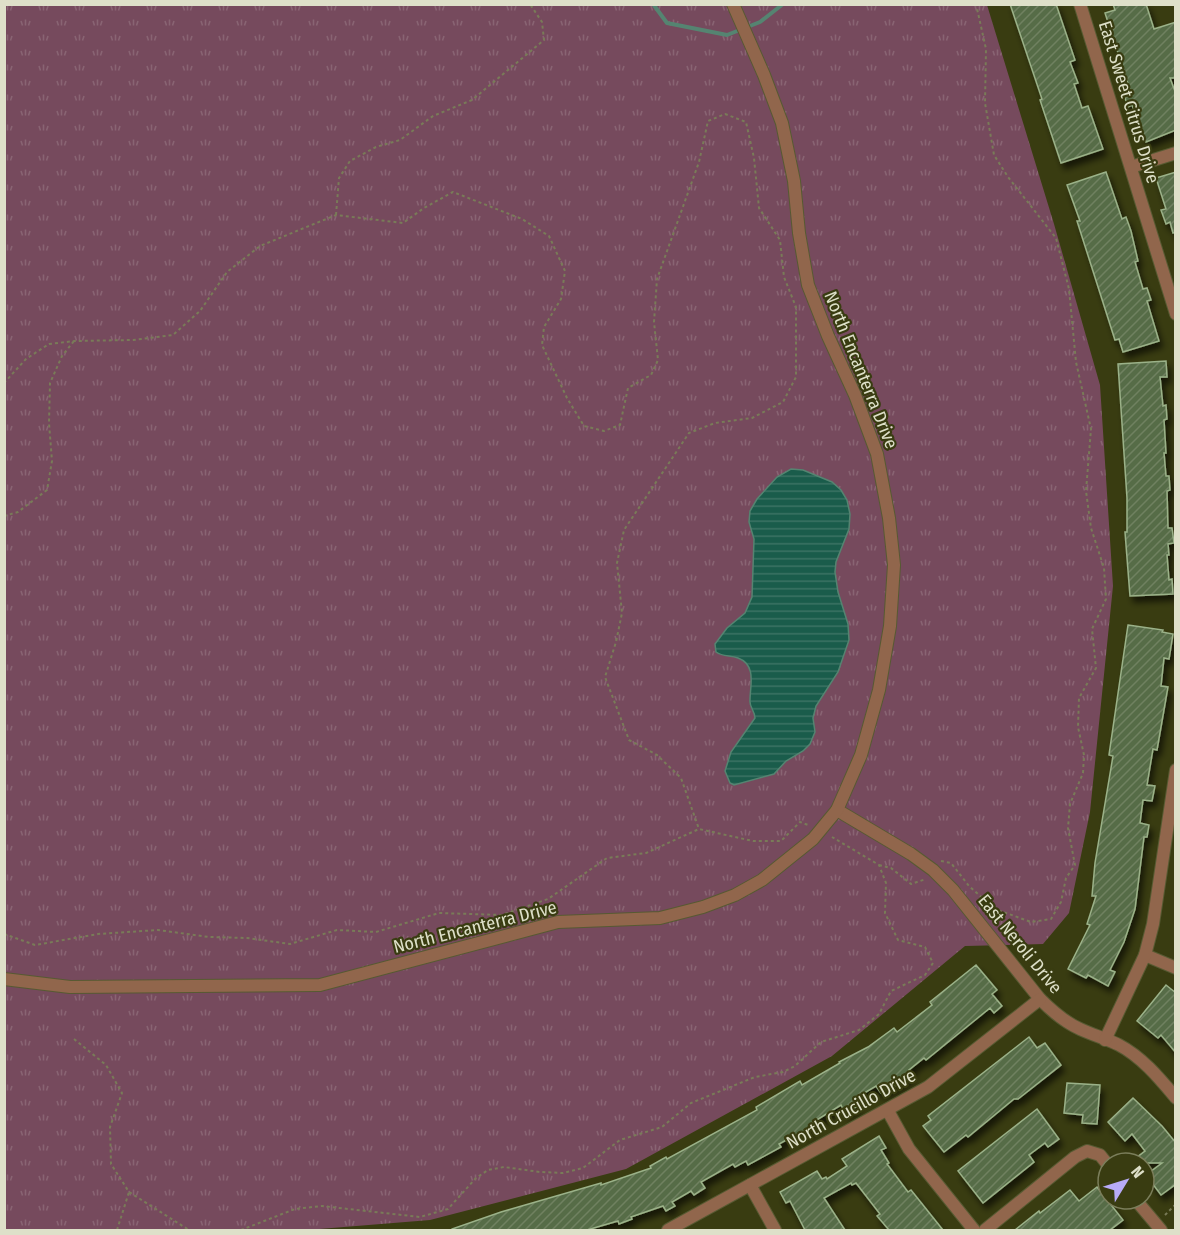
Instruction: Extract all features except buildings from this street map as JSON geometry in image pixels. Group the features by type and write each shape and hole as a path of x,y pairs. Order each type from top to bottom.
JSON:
{"street":[{"name":"East Sweet Citrus Drive","path":"1080,4 1176,314"},
{"name":"North Encanterra Drive","path":"4,979 70,987 320,986 558,922 660,918 735,896 762,880 813,839 837,810 861,755 879,690 890,626 894,565 889,518 877,454 855,395 808,285 799,233 794,181 782,123 734,6"},
{"path":"1131,168 1176,153"},
{"path":"1105,1040 1145,955 1154,924 1176,770"},
{"name":"East Neroli Drive","path":"837,810 911,854 933,870 953,890 1040,999 1056,1015 1078,1028 1119,1045 1137,1057 1160,1078 1176,1098"},
{"path":"1145,955 1176,968"},
{"name":"North Crucillo Drive","path":"668,1230 928,1087 1040,999"},
{"path":"888,1111 909,1149 974,1230"},
{"path":"985,1230 1075,1157 1087,1151 1096,1154"},
{"path":"750,1185 775,1230"},
{"path":"1145,1211 1161,1230"}],"path":[{"path":"336,215 339,178 350,162 376,147 400,140 433,116 472,100 544,40 542,22 530,4"},
{"path":"692,4 698,5"},
{"path":"4,934 35,945 98,934 158,930 290,944 337,930 376,932 439,913 502,915 548,899 608,858 646,853 699,829 753,841 781,841 800,822 821,830 879,865 891,868 911,884 924,881 941,861 951,863 969,886 995,909 1031,922 1051,919 1061,902 1066,878 1075,865 1068,828 1070,804 1083,773 1084,755 1078,727 1079,698 1096,668 1092,629 1106,599 1104,568 1091,528 1086,491 1090,429 1076,362 1069,289 1056,238 1008,177 994,155 985,103 986,49 976,4"},
{"path":"4,383 26,359 49,344 133,340 173,335 200,311 227,272 260,246 336,215 403,223 453,192 522,219 549,236 565,271 561,299 544,327 542,345 567,398 584,426 604,431 620,424 628,388 651,375 658,360 654,322 657,279 699,162 708,121 724,114 746,122 754,158 759,208 780,240 784,277 796,307 796,377 783,402 762,413 752,418 715,423 689,433 624,530 616,563 622,613 616,642 604,677 629,740 657,755 681,778 699,829"},
{"path":"4,516 18,512 47,490 52,461 49,423 50,383 63,356 75,341"},
{"path":"241,1230 295,1209 322,1206 420,1217 447,1209 488,1170 504,1167 563,1173 583,1168 620,1140 662,1127 691,1103 755,1077 783,1072 795,1066 821,1042 859,1030 879,1014 891,991 925,975 933,963 925,947 898,940 885,913 886,884 879,865"},
{"path":"74,1039 106,1065 122,1093 110,1127 111,1164 129,1192 189,1230"},
{"path":"117,1230 129,1192"}],"green space":[{"path":"5,5 987,5 1100,385 1113,586 1090,812 1069,913 1043,944 965,946 832,1056 626,1169 430,1220 307,1230 5,1230"}],"water":[{"path":"791,469 803,470 832,482 847,500 850,514 849,529 836,562 835,572 838,592 848,624 849,640 838,672 816,706 813,718 815,732 810,744 786,761 774,774 734,785 730,783 725,771 731,752 755,718 750,702 751,676 744,661 719,654 716,652 715,644 727,628 745,613 752,597 754,539 749,522 750,511 757,499 777,477"}],"waterway":[{"path":"653,4 667,23 727,35 760,22 783,4"}]}
